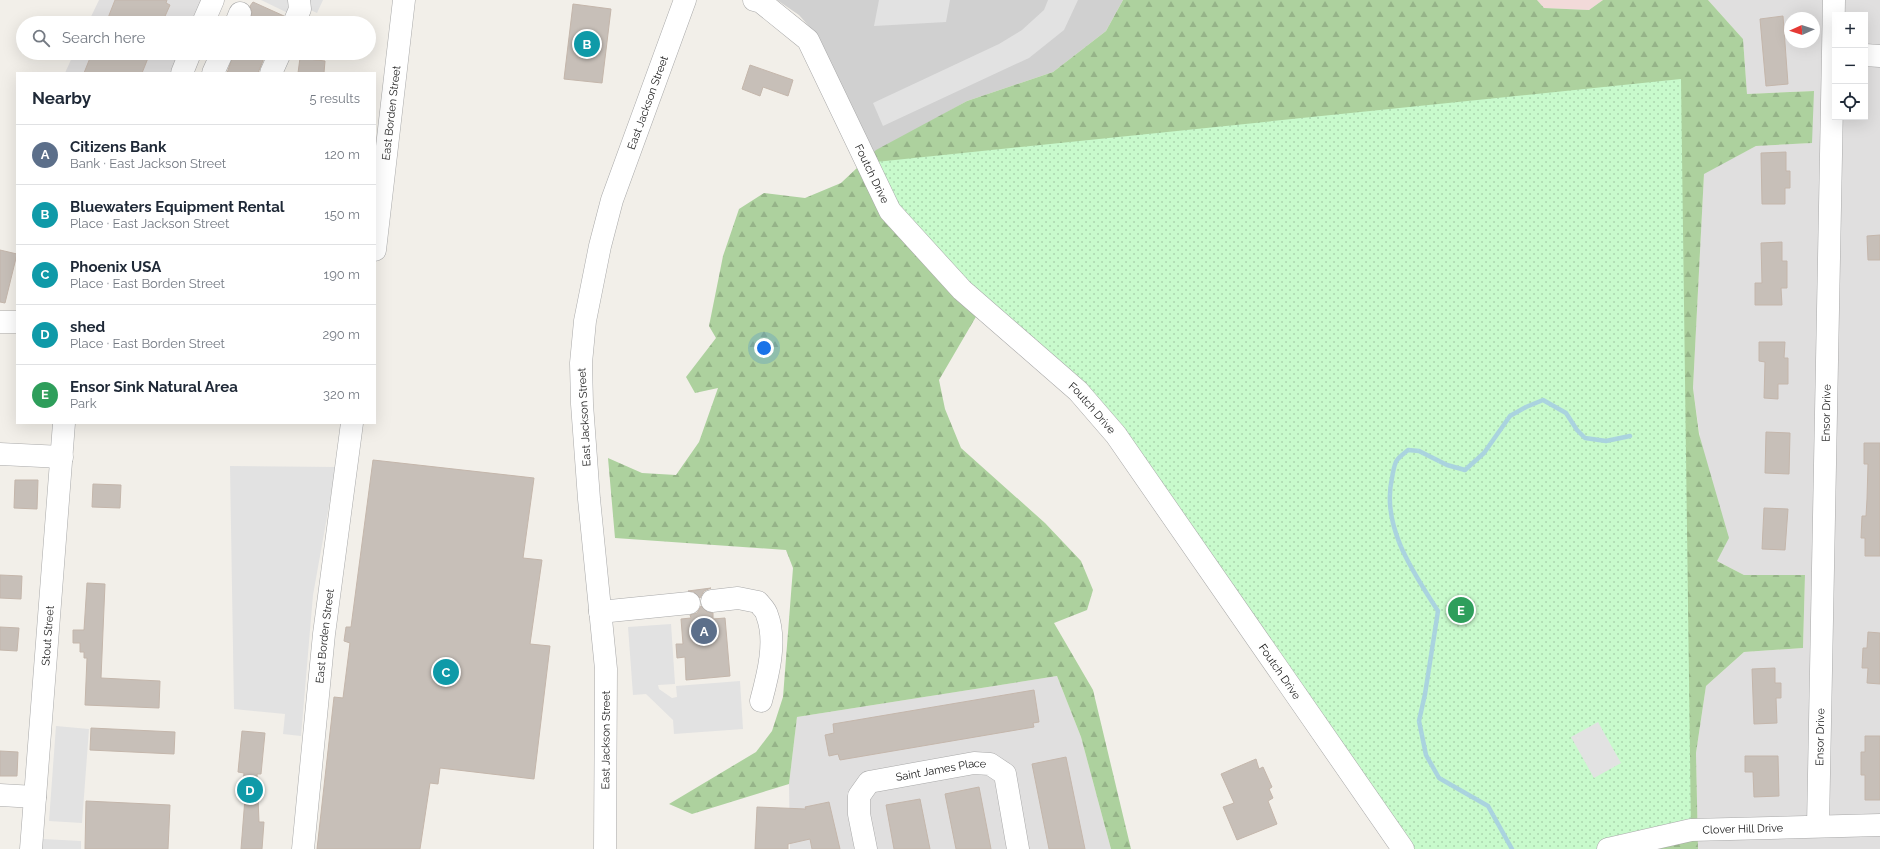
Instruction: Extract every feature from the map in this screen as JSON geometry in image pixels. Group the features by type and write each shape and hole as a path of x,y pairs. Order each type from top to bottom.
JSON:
{"street":[{"path":"207,16 213,0"},
{"path":"297,16 300,9 299,0"},
{"name":"East Borden Street","path":"376,241 404,0"},
{"name":"East Jackson Street","path":"605,849 606,670 589,499 582,404 581,363 585,321 600,246 612,200 685,0"},
{"name":"Foutch Drive","path":"754,0 761,2 808,40 890,211 962,290 1078,391 1116,435 1403,849"},
{"name":"Ensor Drive","path":"1834,0 1834,48"},
{"path":"1868,55 1880,56"},
{"path":"182,72 187,60"},
{"path":"213,72 219,60"},
{"path":"271,72 277,60"},
{"name":"Ensor Drive","path":"1818,826 1833,84"},
{"path":"0,322 16,322"},
{"name":"Stout Street","path":"31,849 64,424"},
{"name":"East Borden Street","path":"303,849 324,634 352,424"},
{"path":"0,454 62,456"},
{"path":"712,601 738,598 758,602 767,614 771,641 768,676 761,701"},
{"path":"600,612 689,603"},
{"name":"Saint James Place","path":"866,849 859,814 859,796 869,782 974,763 990,764 1004,774 1018,849"},
{"path":"0,795 35,797"},
{"name":"Clover Hill Drive","path":"1608,849 1691,830 1880,825"}],"shaded area":[{"path":"99,0 208,0 201,16 91,16"},
{"path":"261,0 323,0 317,13 304,7 290,14"},
{"path":"777,0 1123,0 1106,31 1053,72 967,101 872,154 847,97 813,31 799,15"},
{"path":"879,0 950,0 946,22 874,26"},
{"path":"1048,0 1078,0 1064,30 1029,58 883,126 873,103 999,44 1022,30 1044,10"},
{"path":"1537,0 1603,0 1589,10 1544,8"},
{"path":"1708,0 1880,0 1880,849 1698,849 1696,753 1706,686 1744,652 1803,648 1805,575 1744,575 1717,561 1693,388 1704,173 1756,146 1811,143 1813,91 1747,94 1743,39"},
{"path":"71,60 182,60 176,72 65,72"},
{"path":"230,466 336,467 313,595 301,736 283,734 285,714 234,709"},
{"path":"671,624 675,684 658,685 659,689 672,698 677,697 676,686 740,681 743,729 674,734 673,720 646,694 633,695 628,627"},
{"path":"1057,676 1081,737 1111,849 790,849 789,784 797,717"},
{"path":"1598,722 1621,763 1594,778 1571,737"},
{"path":"56,726 89,729 82,823 49,821"},
{"path":"43,839 81,841 81,849 42,849"}],"green space":[{"path":"1123,0 1537,0 1544,8 1589,10 1603,0 1708,0 1743,39 1747,94 1814,91 1812,143 1756,146 1704,174 1693,388 1699,434 1729,538 1717,561 1744,575 1805,575 1803,648 1744,652 1706,686 1696,753 1698,849 1412,849 1249,501 977,315 939,380 945,409 961,448 1045,523 1081,561 1093,590 1087,610 1054,623 1093,690 1131,849 1111,849 1081,737 1057,676 797,717 789,784 692,814 669,804 756,752 772,731 783,697 793,568 786,550 615,538 608,458 642,473 676,475 699,442 718,388 695,393 686,377 716,338 709,326 723,256 739,209 764,193 805,198 841,183 876,150 967,101 1053,72 1106,31"},
{"path":"1681,79 1691,830 1611,849 1402,849 1078,391 962,290 866,163"}],"building":[{"path":"115,0 167,0 166,3 170,5 165,16 109,16"},
{"path":"253,2 284,16 251,16 252,12 250,6"},
{"path":"573,4 611,9 602,83 564,79"},
{"path":"1783,16 1784,48 1785,48 1788,84 1766,86 1760,19"},
{"path":"89,60 147,60 142,72 84,72"},
{"path":"232,60 263,60 258,72 227,72"},
{"path":"300,60 325,61 324,72 298,72"},
{"path":"750,65 793,80 788,96 763,87 760,96 742,89"},
{"path":"1786,152 1786,171 1790,171 1790,188 1785,188 1785,204 1762,204 1761,153"},
{"path":"1880,235 1880,260 1868,260 1867,236"},
{"path":"1782,242 1782,261 1787,261 1787,288 1781,288 1782,305 1755,305 1755,283 1762,283 1761,243"},
{"path":"0,250 16,254 16,258 5,303 0,302"},
{"path":"1759,342 1785,342 1784,358 1788,358 1788,384 1778,384 1778,399 1764,398 1765,362 1759,361"},
{"path":"1766,432 1790,433 1789,474 1765,473"},
{"path":"1864,443 1880,443 1880,556 1865,556 1865,538 1861,538 1862,516 1866,516 1867,499 1868,464 1864,464"},
{"path":"373,460 534,478 523,558 542,560 530,644 550,646 534,779 440,768 438,784 430,783 420,849 317,849 334,697 343,698 350,643 344,641 346,627 351,627"},
{"path":"15,480 38,480 37,509 14,508"},
{"path":"93,484 121,485 120,508 92,507"},
{"path":"1764,508 1788,509 1785,550 1762,549"},
{"path":"0,575 22,576 21,599 0,598"},
{"path":"87,583 105,584 101,678 160,681 159,708 85,705 87,658 84,658 84,652 80,652 80,643 73,643 73,630 84,630"},
{"path":"711,588 704,591 700,598 694,592 688,591"},
{"path":"701,606 707,612 713,613 713,619 725,618 730,676 686,680 685,657 677,658 676,644 683,644 681,619 691,618 690,615 697,613"},
{"path":"0,627 19,628 17,651 0,650"},
{"path":"1868,632 1880,633 1880,684 1867,683 1868,668 1862,668 1863,648 1867,648"},
{"path":"1775,668 1775,683 1781,683 1781,698 1776,698 1777,723 1754,724 1752,669"},
{"path":"1034,690 1039,722 1033,723 1034,727 840,760 838,754 829,756 825,735 834,733 833,724"},
{"path":"91,728 175,732 174,754 90,750"},
{"path":"242,731 265,733 261,774 257,774 259,822 264,822 262,849 241,849 245,798 242,798 244,773 238,772"},
{"path":"1865,736 1880,736 1880,800 1865,800 1865,775 1861,775 1861,752 1865,752"},
{"path":"0,751 18,752 17,776 0,776"},
{"path":"1745,756 1778,756 1779,796 1754,797 1753,772 1745,772"},
{"path":"1066,757 1085,849 1049,849 1032,764"},
{"path":"1256,759 1259,769 1263,767 1272,787 1269,789 1273,798 1268,801 1277,824 1237,840 1223,807 1234,803 1221,774"},
{"path":"979,787 991,849 956,849 945,794"},
{"path":"920,799 930,849 894,849 886,805"},
{"path":"86,801 170,805 168,849 85,849"},
{"path":"829,802 840,849 812,849 810,839 788,844 788,849 755,849 757,807 806,809 805,807"}],"waterway":[{"path":"1512,849 1488,806 1439,778 1426,755 1419,721 1425,694 1438,611 1419,581 1395,531 1391,514 1390,496 1394,466 1398,459 1408,450 1419,451 1447,465 1465,470 1484,453 1510,416 1543,400 1566,413 1577,430 1585,438 1606,441 1630,436"}],"place":[{"name":"Bluewaters Equipment Rental","path":"587,44"},
{"name":"Ensor Sink Natural Area","path":"1461,610"},
{"name":"Citizens Bank","path":"704,631"},
{"name":"Phoenix USA","path":"446,672"},
{"name":"shed","path":"250,790"}]}
